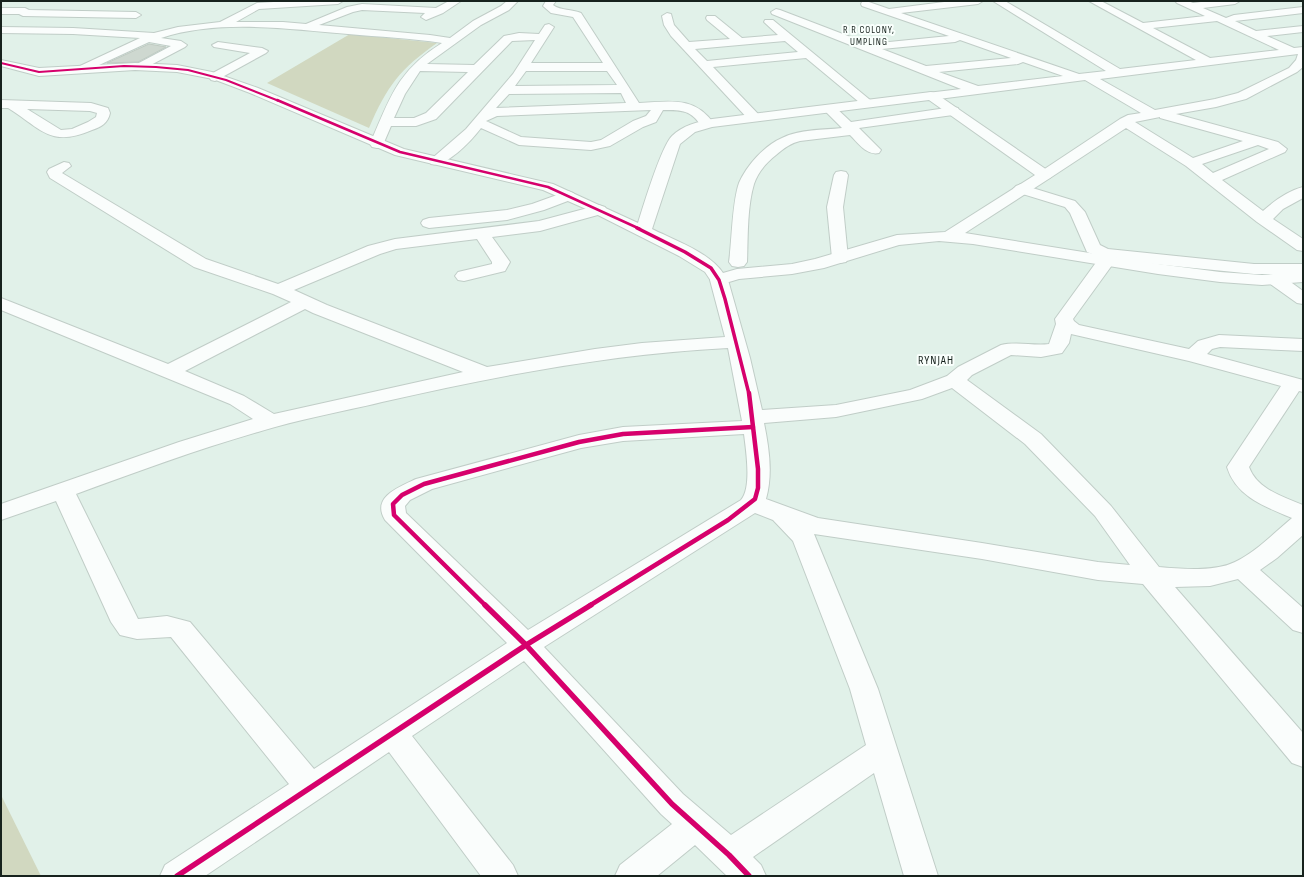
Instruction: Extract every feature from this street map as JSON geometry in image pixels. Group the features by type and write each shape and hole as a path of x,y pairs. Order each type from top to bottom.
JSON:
{"street":[{"path":"222,26 230,20 257,6 338,1"},
{"path":"396,36 456,1"},
{"path":"377,144 397,97 407,79 417,67 472,27 505,8 513,1"},
{"path":"550,1 549,8 558,13 573,13 577,15 611,66 634,106"},
{"path":"886,11 978,1"},
{"path":"998,1 1118,73"},
{"path":"1094,1 1209,62"},
{"path":"948,237 1133,118 1216,103 1242,96 1293,70 1302,61 1299,52 1180,1"},
{"path":"1191,6 1235,1"},
{"path":"1,29 38,2"},
{"path":"866,4 1026,60 1083,77 1154,113 1273,145 1280,149 1212,179"},
{"path":"307,27 343,12 362,7 439,10"},
{"path":"343,12 384,16 400,8"},
{"path":"1141,26 1229,20 1234,18 1303,10"},
{"path":"1,12 136,15"},
{"path":"436,161 453,149 470,132 505,90 523,68 558,13"},
{"path":"666,16 671,29 755,118"},
{"path":"869,104 788,38 772,17 851,41 978,90"},
{"path":"711,18 740,42"},
{"path":"350,31 368,23"},
{"path":"84,68 158,36 186,29 222,26 269,25 307,27 443,39 449,41 450,43"},
{"path":"1,29 158,36"},
{"path":"1254,34 1303,29"},
{"path":"851,41 941,30"},
{"path":"112,55 92,46 114,34"},
{"path":"386,122 416,122 431,116 508,38 519,36 543,37"},
{"path":"687,46 788,38"},
{"path":"867,47 962,38"},
{"path":"141,66 181,45 177,43 147,41"},
{"path":"216,77 262,51 218,45"},
{"path":"643,231 673,143 683,132 707,124 1083,77 1299,52"},
{"path":"704,65 808,54"},
{"path":"924,70 1026,60"},
{"path":"1,62 29,71 41,72 84,68 141,66 189,70 235,83 309,113 377,144 400,152 548,187 685,252 711,268 716,273 749,394 758,469 758,488 755,499 752,502 728,520 689,545 526,645 177,876"},
{"path":"523,68 611,66"},
{"path":"417,67 476,70"},
{"path":"505,90 625,89"},
{"path":"931,96 1045,175"},
{"path":"7,105 91,107 99,109 102,111 103,115 101,119 87,128 66,134 60,134 7,105"},
{"path":"480,119 519,141 591,146 605,143 638,124 651,119 657,112 657,106"},
{"path":"480,119 495,112 513,110 677,106 693,108 707,124"},
{"path":"829,109 874,150"},
{"path":"738,262 746,190 752,173 760,161 778,146 788,140 800,137 953,111"},
{"path":"1125,122 1191,163 1263,218 1303,246"},
{"path":"1191,163 1257,141"},
{"path":"64,166 54,172 55,175 200,263 279,290 305,302 484,373"},
{"path":"840,258 834,216 835,192 841,175"},
{"path":"1021,189 1070,204 1077,212 1093,248 1107,254 1254,269 1303,269"},
{"path":"1263,218 1278,206 1303,192"},
{"path":"429,223 507,215 538,207 568,196"},
{"path":"279,290 374,250 395,244 540,226 599,210"},
{"path":"464,276 499,267 501,262 482,234"},
{"path":"719,280 737,274 792,269 840,258 902,239 930,236 1008,245 1220,277 1275,280 1303,276"},
{"path":"685,252 738,262 792,269"},
{"path":"883,750 739,866 696,824 672,804 526,645 394,515 394,504 402,495 424,484 579,442 622,434 753,422 858,408 915,395 954,380 966,371 1008,348 1041,350 1055,348 1059,343 1065,324 1064,319 1106,261"},
{"path":"1275,280 1303,299"},
{"path":"168,372 305,302"},
{"path":"1,303 237,400 271,421"},
{"path":"1065,324 1084,333 1193,356 1298,385 1238,467 1239,475 1245,483 1261,495 1303,514"},
{"path":"1193,356 1205,345 1219,341 1303,345"},
{"path":"1,512 218,437 271,421 484,373 600,353 670,344 736,342"},
{"path":"954,380 1033,439 1103,511 1152,577 1303,754"},
{"path":"63,491 125,622 130,628 141,630 170,625 180,629 311,788"},
{"path":"752,502 782,515 815,526 982,551 1098,571 1152,577 1178,578 1210,577 1243,569 1268,552 1303,522"},
{"path":"782,515 804,538 864,689 921,876"},
{"path":"1243,569 1303,623"},
{"path":"393,734 501,876"},
{"path":"632,876 696,824"}],"green space":[{"path":"350,34 437,43 413,61 396,80 382,101 369,128 267,83"},
{"path":"1,795 41,876 1,876"}],"building":[{"path":"149,44 166,47 138,62 107,63"}],"cycle path":[{"path":"1,63 39,72 135,66 188,70 207,74 254,90 400,152 548,187 591,206 685,252 711,268 719,280 725,299 749,394 758,469 758,488 755,499 728,520 526,645 177,876"},
{"path":"749,876 729,855 672,804 526,645 394,515 393,504 402,495 424,484 579,442 623,434 753,427"}],"district":[{"name":"R R COLONY, UMPLING","path":"869,34"},
{"name":"RYNJAH","path":"936,360"}]}
